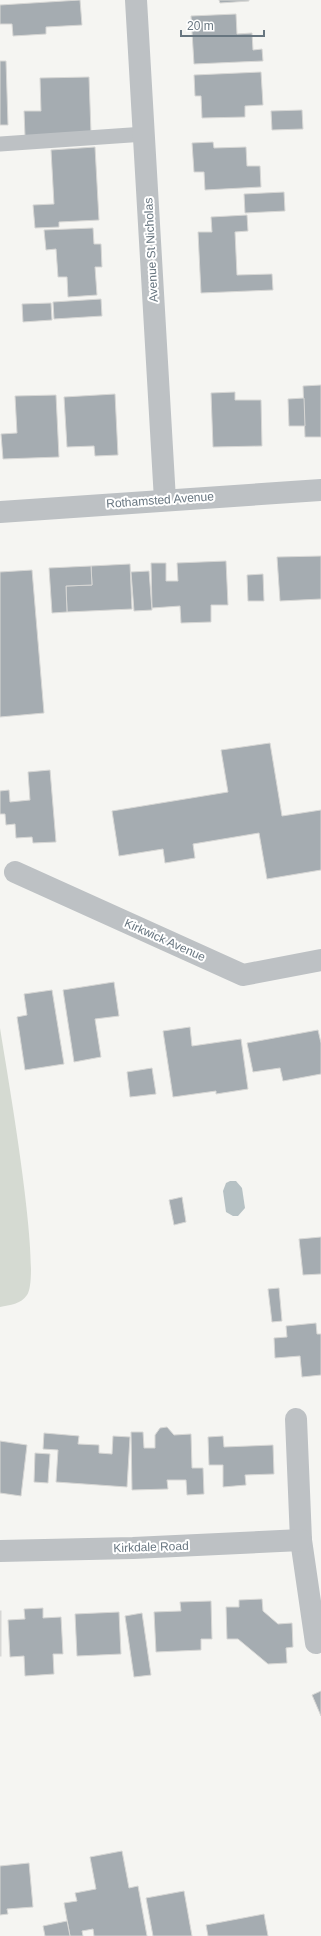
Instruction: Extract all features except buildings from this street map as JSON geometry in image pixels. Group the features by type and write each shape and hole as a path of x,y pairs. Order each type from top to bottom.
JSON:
{"street":[{"name":"Avenue St Nicholas","path":"136,0 145,134 165,500"},
{"name":"Rothamsted Avenue","path":"0,512 321,490"},
{"name":"Kirkwick Avenue","path":"15,872 243,975 321,960"},
{"path":"296,1419 301,1540 316,1643"},
{"name":"Kirkdale Road","path":"0,1551 133,1548 301,1540"}],"lane":[{"path":"0,144 145,134"}],"shaded area":[{"path":"0,1028 22,1168 27,1211 31,1279 25,1298 15,1304 0,1307"},
{"path":"236,1181 242,1188 245,1208 238,1216 233,1216 226,1212 223,1191 226,1183"}]}
